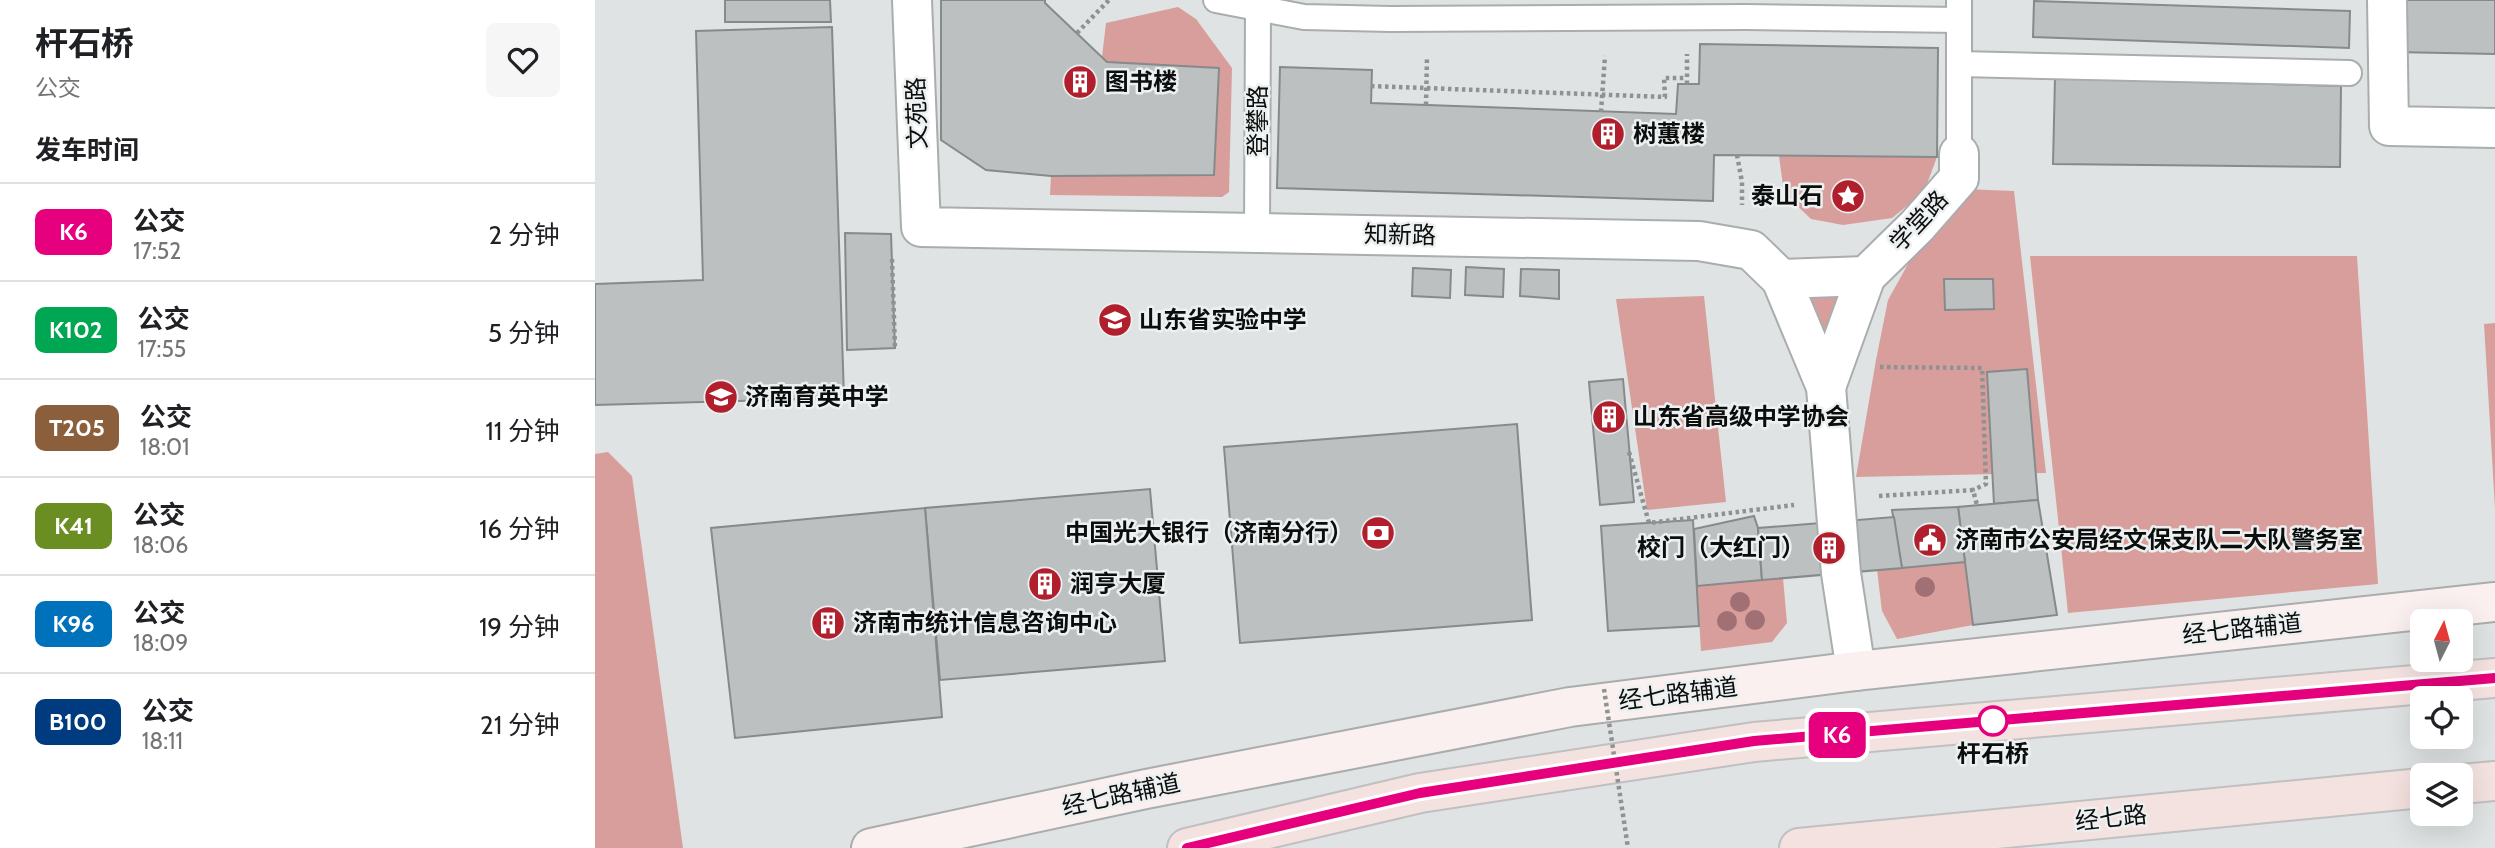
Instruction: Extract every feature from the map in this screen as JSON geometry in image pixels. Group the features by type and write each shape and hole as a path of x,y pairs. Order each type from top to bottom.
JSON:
{"main road":[{"path":"1187,848 1420,793 1754,741 2495,678"},
{"path":"2473,783 2495,781"},
{"name":"经七路","path":"1800,848 2410,789"}],"street":[{"name":"文苑路","path":"906,237 912,0"},
{"path":"2387,0 2389,126 2495,128"},
{"name":"学堂路","path":"1856,671 1841,573 1830,377 1866,276 1917,226 1959,178 1959,154"},
{"name":"知新路","path":"906,237 1257,232 1699,241 1751,250 1781,279"},
{"path":"1781,279 1866,276"},
{"name":"学堂路","path":"1781,279 1830,377"},
{"name":"经七路辅道","path":"871,848 1146,789 1570,707 1856,671 2495,602"}],"lane":[{"path":"1216,0 1274,7 1304,17 1391,19 1959,10"},
{"name":"登攀路","path":"1257,232 1274,7"},
{"name":"学堂路","path":"1959,10 1959,154"},
{"path":"1959,64 2349,73"}],"path":[{"path":"1077,33 1109,0"},
{"path":"1601,112 1609,16"},
{"path":"1426,104 1428,17"},
{"path":"1371,86 1665,97 1664,78 1686,78"},
{"path":"1737,155 1742,182 1742,207"},
{"path":"895,348 906,237"},
{"path":"1629,452 1649,523 1835,500 1973,490 1986,484 1982,368 1830,377"},
{"path":"1973,490 1977,505"},
{"path":"1604,689 1628,848"}],"shaded area":[{"path":"1178,7 1196,19 1232,68 1229,192 1222,197 1050,195 1051,176 1214,174 1219,68 1107,62 1102,57 1106,23"},
{"path":"1779,156 1937,157 1924,192 1892,218 1843,225 1811,219 1784,193"},
{"path":"1964,189 2014,191 2046,473 1856,477 1888,300 1913,255"},
{"path":"2030,256 2357,256 2378,584 2068,613"},
{"path":"1853,287 1826,357 1800,289"},
{"path":"1704,296 1726,502 1647,510 1616,299"},
{"path":"2495,323 2495,508 2484,324"},
{"path":"608,452 632,476 683,848 595,848 595,454"},
{"path":"1965,562 1973,625 1897,639 1882,611 1877,570"},
{"path":"1783,578 1787,623 1772,642 1701,651 1697,586"}],"building":[{"path":"725,0 830,0 831,22 725,22"},
{"name":"图书楼","path":"941,0 1045,0 1045,3 1107,62 1219,68 1214,175 1051,176 986,170 941,140"},
{"path":"2397,0 2495,0 2495,54 2395,52"},
{"path":"2034,1 2350,11 2349,48 2033,37"},
{"path":"832,27 844,398 595,405 595,284 703,280 696,31"},
{"name":"树蕙楼","path":"1700,44 1938,48 1937,157 1714,155 1713,201 1277,188 1280,67 1372,70 1371,103 1676,114 1678,84 1699,84"},
{"path":"2055,78 2341,86 2340,167 2053,164"},
{"path":"845,233 891,234 895,348 847,350"},
{"path":"1466,267 1504,269 1503,297 1465,295"},
{"path":"1413,268 1451,270 1450,298 1412,296"},
{"path":"1521,269 1559,270 1559,299 1520,296"},
{"path":"1944,279 1993,279 1994,309 1945,310"},
{"path":"2027,369 2038,500 1994,504 1987,372"},
{"name":"山东省高级中学协会","path":"1623,379 1634,502 1600,505 1589,382"},
{"name":"中国光大银行（济南分行）","path":"1517,424 1532,620 1240,643 1224,447"},
{"name":"润亨大厦","path":"1150,489 1165,661 940,680 925,508"},
{"path":"2038,500 2057,615 1973,625 1958,507"},
{"name":"济南市公安局经文保支队二大队警务室","path":"1958,507 1965,562 1902,568 1892,510"},
{"name":"济南市统计信息咨询中心","path":"925,508 942,717 735,738 711,528"},
{"path":"1754,516 1758,528 1762,580 1697,586 1694,529"},
{"name":"校门（大红门）","path":"1894,517 1902,568 1762,580 1758,528"},
{"path":"1693,520 1699,626 1608,631 1601,526"}],"bus line":[{"name":"K6","path":"1187,848 1420,793 1754,741 2495,678"}],"place":[{"name":"图书楼","path":"1080,82"},
{"name":"树蕙楼","path":"1608,134"},
{"name":"泰山石","path":"1848,196"},
{"name":"山东省实验中学","path":"1115,320"},
{"name":"济南育英中学","path":"721,397"},
{"name":"山东省高级中学协会","path":"1609,417"},
{"name":"中国光大银行（济南分行）","path":"1378,533"},
{"name":"济南市公安局经文保支队二大队警务室","path":"1930,540"},
{"name":"校门（大红门）","path":"1829,548"},
{"name":"润亨大厦","path":"1045,584"},
{"name":"济南市统计信息咨询中心","path":"828,623"},
{"name":"杆石桥","path":"1993,721"}]}
